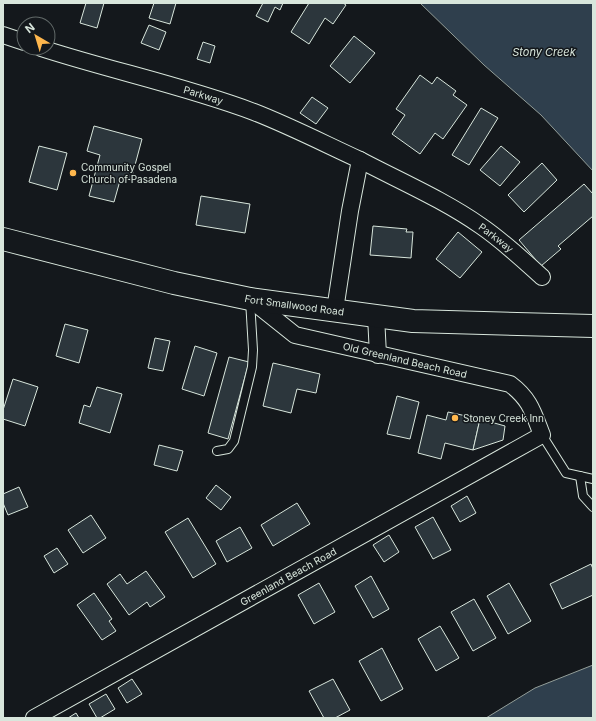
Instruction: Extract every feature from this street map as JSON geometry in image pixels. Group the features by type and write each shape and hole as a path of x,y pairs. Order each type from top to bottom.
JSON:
{"main road":[{"name":"Fort Smallwood Road","path":"3,239 174,283 250,299 413,321 593,326"}],"street":[{"path":"3,35 16,39"},
{"name":"Parkway","path":"56,53 211,97 254,112 292,128 360,160 437,200 480,225 542,276"},
{"path":"336,310 350,211 360,160"},
{"name":"Old Greenland Beach Road","path":"250,299 295,335 510,384 520,392 530,404 542,435"},
{"path":"376,316 378,355"},
{"name":"Greenland Beach Road","path":"34,718 542,435"}],"lane":[{"path":"217,451 228,449 234,441 252,367 253,350 250,299"},
{"path":"542,435 566,473 593,479"},
{"path":"580,476 583,496 593,507"}],"water":[{"name":"Stony Creek","path":"420,3 593,3 593,171 541,115 484,65"},
{"path":"593,665 593,718 486,718 535,688"}],"building":[{"path":"86,3 104,3 97,28 80,23"},
{"path":"154,3 176,3 170,24 149,18"},
{"path":"263,3 283,3 280,10 275,7 268,22 256,16"},
{"path":"309,3 343,3 346,5 333,24 325,18 309,44 291,32"},
{"path":"149,25 166,32 159,50 141,43"},
{"path":"354,36 375,53 350,83 330,66"},
{"path":"203,42 215,46 210,63 197,59"},
{"path":"420,75 432,84 437,77 456,91 453,95 467,105 443,139 435,133 420,154 392,134 405,115 396,109"},
{"path":"312,97 328,108 316,124 300,113"},
{"path":"481,108 498,118 469,165 452,155"},
{"path":"94,126 142,139 131,180 121,177 114,202 89,196 100,155 87,151"},
{"path":"39,146 67,153 57,190 29,182"},
{"path":"501,146 520,162 500,186 480,170"},
{"path":"542,163 557,180 524,212 508,195"},
{"path":"584,184 593,194 593,216 558,246 561,249 541,266 519,240"},
{"path":"201,196 250,204 245,233 196,225"},
{"path":"373,226 407,229 406,232 413,232 411,258 370,255"},
{"path":"458,232 482,252 460,278 436,259"},
{"path":"65,324 88,330 79,363 56,356"},
{"path":"155,338 170,341 163,371 148,368"},
{"path":"195,346 217,353 204,396 182,389"},
{"path":"229,357 249,362 228,439 208,433"},
{"path":"273,363 320,374 316,393 297,389 291,413 263,406"},
{"path":"13,379 38,387 25,426 3,419 3,410"},
{"path":"97,387 122,394 110,433 79,423 84,405 90,407"},
{"path":"397,396 419,402 410,439 387,434"},
{"path":"448,412 480,419 473,450 445,443 441,459 418,453 427,415 446,420"},
{"path":"480,419 505,426 503,440 473,450"},
{"path":"159,445 183,451 177,471 154,465"},
{"path":"216,485 231,497 221,510 206,498"},
{"path":"19,487 28,507 8,515 3,503 3,494"},
{"path":"467,496 476,513 460,522 451,506"},
{"path":"297,503 310,524 273,546 261,525"},
{"path":"91,515 106,538 83,553 68,530"},
{"path":"433,517 451,550 433,559 415,527"},
{"path":"188,518 216,564 193,578 165,532"},
{"path":"240,527 252,548 227,562 216,541"},
{"path":"389,535 399,552 384,562 373,545"},
{"path":"57,548 68,564 54,573 44,556"},
{"path":"591,564 593,569 593,595 562,609 550,584"},
{"path":"146,571 165,597 150,607 147,602 129,615 107,584 120,574 127,584"},
{"path":"371,576 389,609 373,618 355,586"},
{"path":"319,583 335,612 314,624 298,595"},
{"path":"509,583 531,621 508,634 487,596"},
{"path":"94,593 112,619 109,621 116,631 102,640 77,605"},
{"path":"474,599 496,638 473,651 451,612"},
{"path":"440,626 459,658 436,671 418,639"},
{"path":"382,648 403,689 381,701 359,661"},
{"path":"132,679 142,694 127,703 118,688"},
{"path":"333,679 350,710 335,718 324,718 309,691"},
{"path":"106,694 115,709 100,718 97,718 89,704"},
{"path":"76,713 79,718 68,718"}],"place":[{"name":"Community Gospel Church of Pasadena","path":"73,173"},
{"name":"Stoney Creek Inn","path":"455,418"}]}
